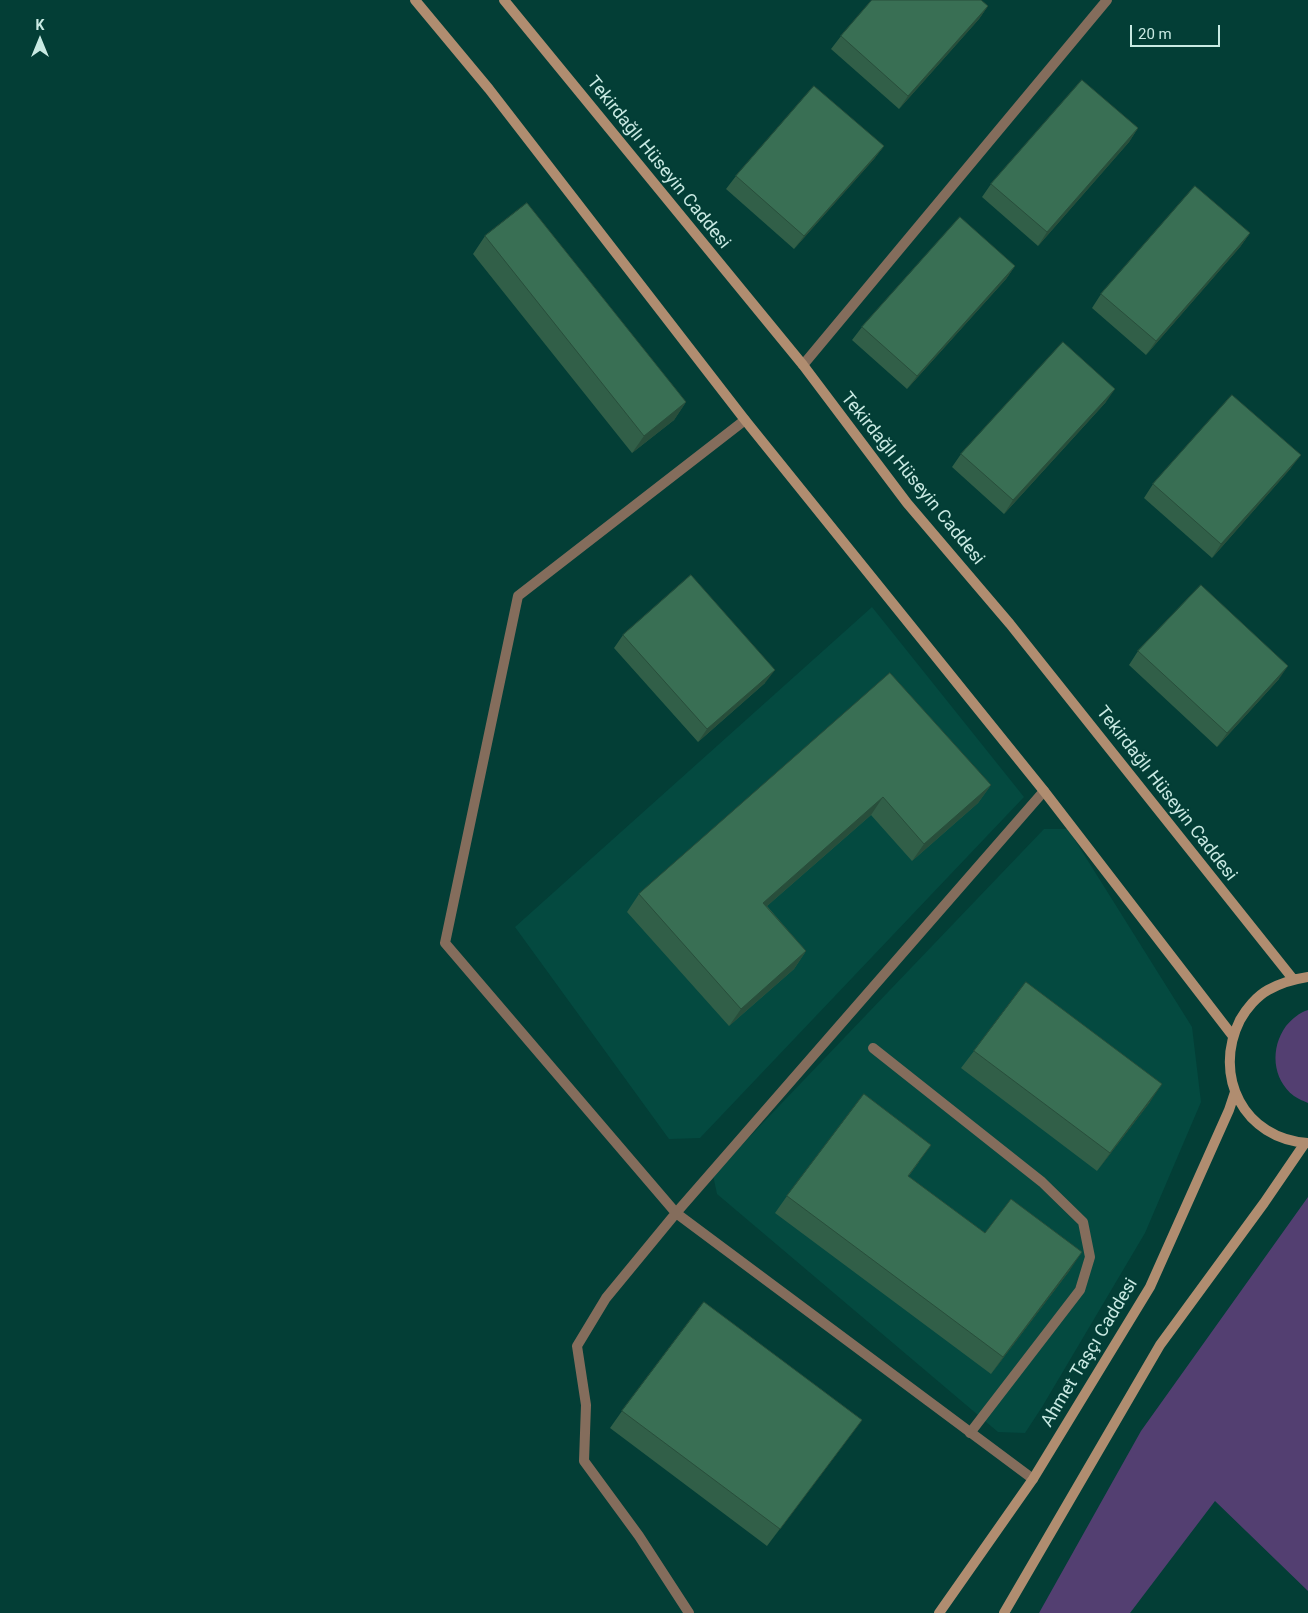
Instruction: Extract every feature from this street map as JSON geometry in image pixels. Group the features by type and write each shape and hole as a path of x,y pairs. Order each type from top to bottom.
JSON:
{"main road":[{"path":"415,0 489,89 745,420 1044,791 1232,1035"},
{"name":"Tekirdağlı Hüseyin Caddesi","path":"504,0 803,365 907,503 1010,624 1292,980"},
{"path":"1004,1613 1160,1345 1307,1143 1283,1138 1263,1127 1246,1111 1235,1092 1230,1073 1229,1054 1232,1035 1246,1010 1266,990 1292,980 1308,977"},
{"name":"Ahmet Taşçı Caddesi","path":"939,1613 1033,1480 1150,1287 1229,1110 1235,1092"}],"street":[{"path":"803,365 1107,0"},
{"path":"745,420 518,596 445,943 676,1212 1033,1480"},
{"path":"689,1613 639,1536 584,1461 586,1405 577,1346 606,1298 676,1212 1044,791"},
{"path":"873,1048 1042,1182 1083,1222 1090,1257 1080,1290 970,1433"}],"shaded area":[{"path":"872,607 1024,797 700,1138 669,1139 515,927"},
{"path":"1044,829 1068,829 1192,1027 1201,1102 1145,1233 1042,1407 1025,1433 998,1432 717,1194 713,1175"},
{"path":"1308,1010 1308,1103 1294,1096 1281,1081 1276,1063 1276,1053 1277,1044 1286,1026 1296,1016"},
{"path":"1308,1197 1308,1591 1215,1501 1130,1613 1039,1613 1141,1431"}],"building":[{"path":"872,0 981,0 988,6 908,96 841,36"},
{"path":"1082,80 1138,128 1047,232 991,184"},
{"path":"814,86 884,146 804,236 736,176"},
{"path":"1195,186 1250,233 1156,341 1101,294"},
{"path":"527,203 686,402 644,436 485,236"},
{"path":"960,217 1015,266 917,376 862,327"},
{"path":"1063,342 1115,389 1013,500 961,454"},
{"path":"1232,395 1301,455 1221,544 1153,484"},
{"path":"691,575 775,670 707,729 623,635"},
{"path":"1201,585 1288,666 1227,733 1138,651"},
{"path":"890,673 991,785 924,844 883,797 763,903 806,951 741,1009 639,894"},
{"path":"1026,982 1162,1084 1110,1153 974,1051"},
{"path":"864,1094 931,1145 908,1176 985,1233 1011,1199 1082,1252 1003,1357 787,1196"},
{"path":"704,1302 862,1420 780,1529 622,1411"}]}
